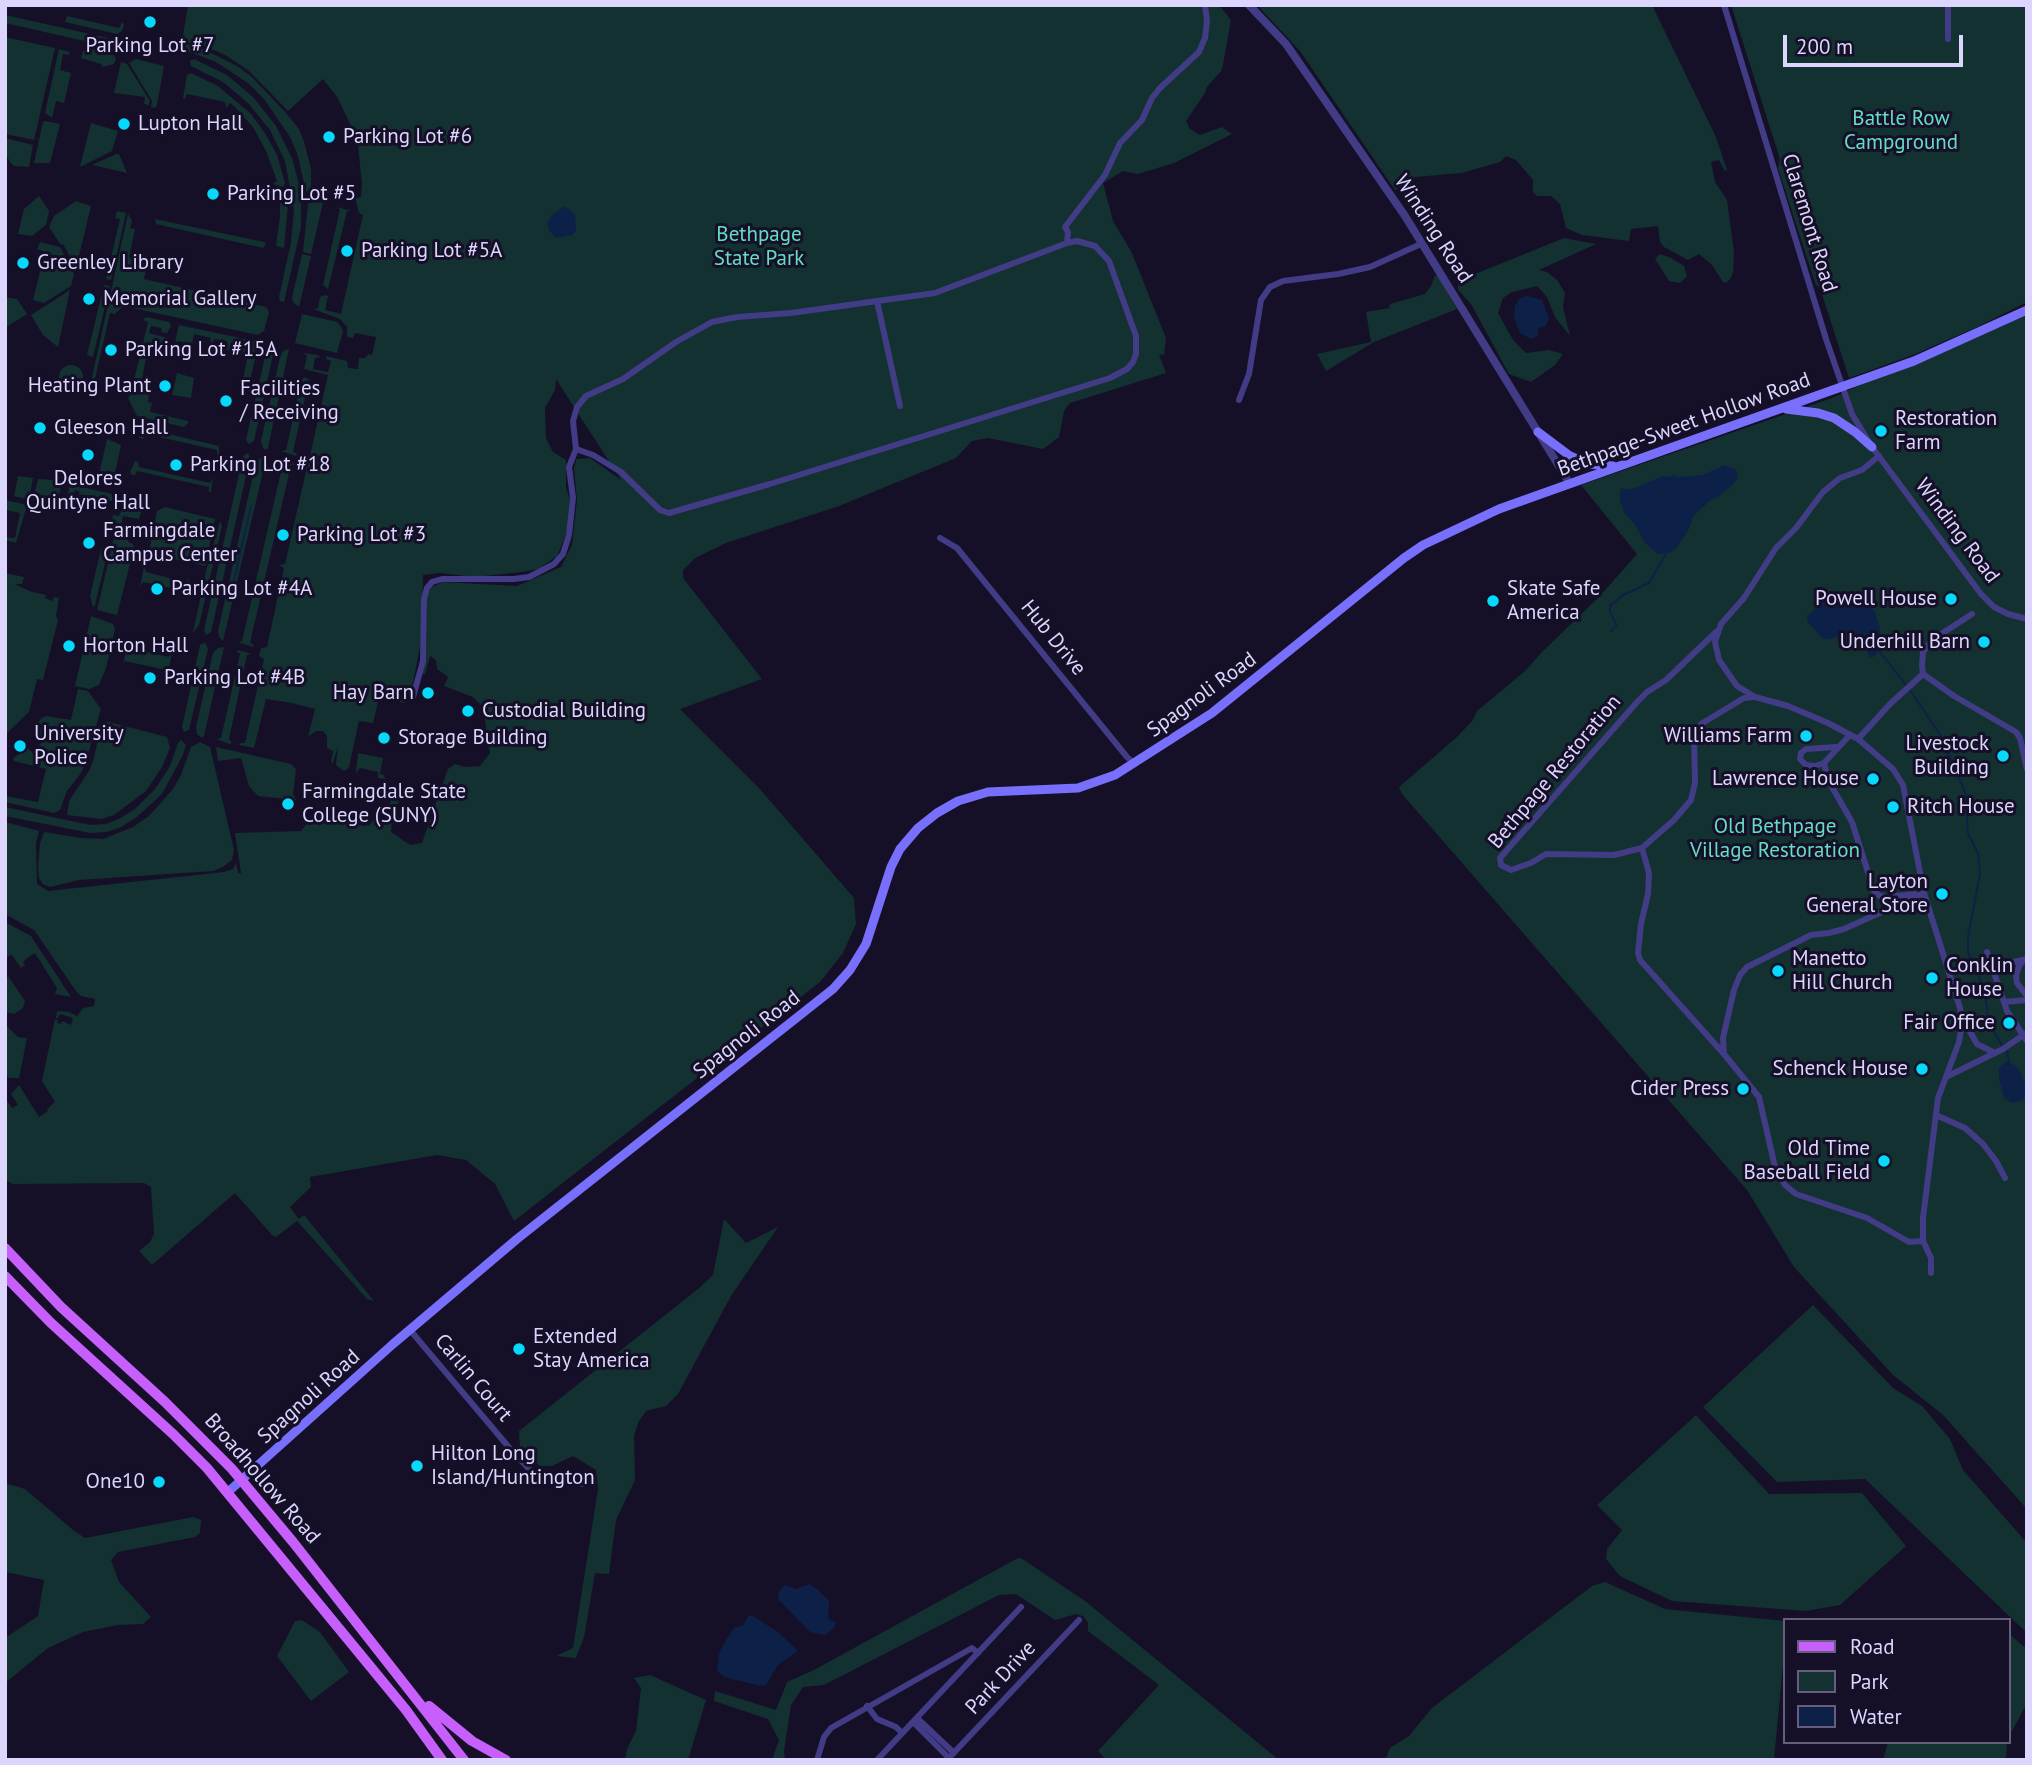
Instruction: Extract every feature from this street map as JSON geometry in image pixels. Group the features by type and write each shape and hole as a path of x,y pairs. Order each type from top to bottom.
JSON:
{"main road":[{"name":"Bethpage-Sweet Hollow Road","path":"1278,660 1423,545 1499,509 1925,356 2027,310"},
{"path":"1784,408 1834,418 1872,447"},
{"path":"1538,432 1570,456 1589,464 1618,467"},
{"name":"Spagnoli Road","path":"228,1492 517,1239 805,1012 843,979 866,944 894,860 908,838 927,820 952,803 976,794 1000,790 1078,789 1115,775 1205,718 1278,660"},
{"name":"Broadhollow Road","path":"5,1248 61,1307 194,1430 242,1480 464,1760"},
{"name":"Broadhollow Road","path":"5,1276 51,1324 173,1434 228,1492 406,1710 442,1760"},
{"path":"405,1683 452,1727 506,1760"}],"street":[{"path":"1067,243 1068,232 1065,227 1105,175 1120,143 1142,120 1160,88 1199,52 1205,38 1205,5"},
{"name":"Winding Road","path":"1249,5 1301,64 1423,243 1570,484"},
{"name":"Claremont Road","path":"1724,5 1842,387 1852,414 1872,447"},
{"path":"1948,5 1948,39"},
{"path":"414,697 423,661 424,599 427,588 432,582 442,579 529,577 554,564 563,554 569,535 573,498 569,467 576,449 573,421 577,407 586,396 623,379 712,321 935,293 1067,243 1086,242 1103,253 1114,271 1136,336 1136,354 1127,369 1110,378 669,513 660,510 621,472 576,449"},
{"path":"1238,400 1249,374 1261,300 1270,287 1283,281 1370,267 1423,243"},
{"path":"877,301 900,406"},
{"name":"Winding Road","path":"1872,447 1981,594 1994,607 2007,614 2027,619"},
{"name":"Bethpage Restoration","path":"1755,697 1744,698 1701,724 1694,736 1695,783 1690,800 1674,820 1642,848 1614,855 1546,854 1511,870 1499,862 1638,701 1666,680 1717,631 1744,598 1776,548 1796,528 1824,492 1840,478 1862,470 1879,456"},
{"name":"Hub Drive","path":"940,538 957,548 964,556 1126,757 1135,764"},
{"path":"1972,614 1927,645 1923,674 1954,696 2016,732 2020,738 2027,769"},
{"path":"1717,631 1715,642 1719,660 1738,686 1755,697 1828,723 1858,739 1893,769 1903,785 1924,893 1961,1016 1977,1044 1995,1053"},
{"path":"1858,739 1923,674"},
{"path":"1733,705 1738,695 1738,686"},
{"path":"1836,747 1806,749 1800,755 1805,765 1815,766 1824,762 1849,736"},
{"path":"1824,762 1828,780 1852,822 1874,891 1880,896 1924,893"},
{"path":"1642,848 1649,873 1638,953 1647,968 1759,1097 1774,1167 1785,1185 1796,1194 1867,1218 1909,1242 1923,1241"},
{"path":"1724,1054 1723,1038 1734,990 1740,975 1747,967 1811,935 1844,929 1924,893"},
{"path":"1891,896 1893,905"},
{"path":"1946,1077 2026,1036 2004,1002 1987,952"},
{"path":"1993,966 2025,959"},
{"path":"2004,1002 2027,998 2017,983 2019,966 2025,959"},
{"path":"1931,1273 1931,1258 1923,1241 1923,1218 1938,1098 1959,1042 1961,1016"},
{"path":"1707,1036 1716,1037 1725,1029"},
{"path":"1937,1115 1965,1128 1983,1144 2005,1178"},
{"name":"Carlin Court","path":"410,1330 530,1470 549,1479 583,1485"},
{"path":"877,1760 1021,1607"},
{"name":"Park Drive","path":"950,1757 1079,1620"},
{"path":"817,1760 824,1737 831,1727 972,1648 978,1653"},
{"path":"867,1706 877,1719 896,1727 902,1733"},
{"path":"915,1720 950,1757"}],"green space":[{"name":"Bethpage State Park","path":"188,5 1219,5 1231,20 1222,70 1207,87 1186,121 1190,129 1200,135 1222,127 1232,134 1174,163 1138,174 1123,171 1103,183 1113,221 1132,253 1166,338 1164,355 1159,354 1166,373 1070,403 1064,411 1059,437 1043,449 988,438 972,441 956,458 839,506 726,543 695,558 683,570 683,578 762,679 680,709 759,788 854,898 856,924 843,953 820,982 514,1221 495,1184 466,1160 437,1155 310,1177 311,1187 290,1207 299,1219 304,1215 374,1301 367,1299 297,1221 276,1237 235,1193 152,1265 139,1251 150,1242 154,1234 151,1187 144,1183 13,1184 5,1180 5,1098 12,1108 18,1105 11,1094 19,1085 39,1117 48,1111 55,1102 42,1081 55,1019 58,1020 57,1023 61,1024 62,1021 71,1025 73,1018 60,1014 56,1018 57,1011 77,1016 83,1008 94,1006 95,999 81,996 76,991 34,930 5,914 5,822 39,831 36,843 37,884 48,891 224,872 233,869 236,863 238,873 241,873 235,833 301,831 313,816 364,826 370,825 373,820 386,823 387,819 392,822 391,832 410,845 422,843 448,769 455,764 465,767 480,766 490,753 483,707 473,697 444,686 448,677 437,669 436,660 430,656 425,674 422,675 426,656 427,596 431,588 442,582 517,586 561,567 572,545 577,500 574,469 576,459 590,458 621,480 556,379 555,390 545,408 546,438 553,452 566,460 566,488 570,499 567,532 557,556 538,569 522,572 474,577 440,573 423,575 422,636 411,693 404,703 379,698 373,723 359,721 349,767 346,770 336,765 338,746 333,763 331,762 333,751 327,748 327,736 323,731 316,731 308,737 315,709 292,703 266,699 254,748 239,745 245,743 264,659 259,656 261,648 267,647 284,568 279,565 285,564 307,467 302,465 304,456 310,456 328,375 304,369 307,356 303,353 320,357 315,358 313,369 328,372 331,361 326,359 326,356 347,361 348,368 358,369 359,358 372,355 376,337 355,333 353,338 347,337 347,327 340,319 313,309 318,308 320,297 325,295 328,296 325,310 341,314 363,215 359,213 355,198 361,197 362,184 358,145 337,97 323,79 288,111 248,70 205,46 182,41"},
{"path":"1257,5 1652,5 1716,137 1727,170 1725,171 1719,160 1711,162 1715,182 1727,200 1734,252 1730,279 1726,283 1723,282 1712,265 1699,254 1688,260 1664,247 1660,242 1658,226 1631,229 1629,241 1582,235 1566,228 1560,204 1551,196 1537,196 1533,192 1533,180 1516,160 1506,156 1500,162 1462,173 1415,177 1395,190 1300,51"},
{"name":"Battle Row Campground","path":"1731,5 2027,5 2027,302 1913,355 1849,378 1778,168 1780,159"},
{"path":"5,15 117,40 118,45 111,47 5,23"},
{"path":"67,16 119,28 122,22 124,24 122,31 117,34 65,22"},
{"path":"5,37 55,48 34,140 5,134"},
{"path":"181,43 201,48 237,66 252,77 286,113 299,129 304,142 311,169 311,190 316,192 315,194 306,191 297,153 290,137 264,99 248,83 216,62 179,48"},
{"path":"88,48 112,54 116,58 114,64 103,67 81,58 83,51"},
{"path":"59,49 70,52 69,55 63,54 60,70 71,73 64,103 56,101 52,118 45,113"},
{"path":"136,59 164,66 155,108 151,107 152,101 129,63"},
{"path":"194,59 227,75 253,97 276,126 292,158 301,192 301,227 284,302 280,301 279,297 291,242 294,210 285,161 270,130 248,103 223,82 191,66 190,61"},
{"path":"121,62 127,64 150,101 149,105 144,104 145,97 114,93"},
{"path":"191,73 218,86 251,114 277,155 285,183 283,187 273,184 277,181 266,151 253,127 235,107 230,103 226,108 225,102 187,94 185,99 183,98 187,75"},
{"path":"43,122 60,124 50,163 34,163"},
{"path":"91,123 118,131 112,151 80,166"},
{"path":"5,138 33,145 29,167 14,166 10,162 5,153"},
{"path":"119,154 127,173 92,165"},
{"path":"277,194 287,196 284,248 276,246 280,216 280,199 275,197"},
{"path":"39,196 49,211 46,225 32,236 18,234 24,209"},
{"path":"76,201 91,206 76,268 63,244 61,245 49,227 54,216"},
{"path":"312,201 323,203 311,254 303,252 308,204"},
{"path":"336,207 352,211 347,211 328,289 323,285 340,209"},
{"path":"117,211 126,213 111,280 106,279 120,219 115,218"},
{"path":"128,214 132,221 130,228 135,229 129,258 147,264 144,279 266,307 269,312 264,331 258,335 123,306 115,314 110,313 94,383 91,382"},
{"path":"155,219 266,243 263,248 156,224"},
{"path":"1564,238 1596,244 1539,270 1547,272 1557,280 1565,293 1563,307 1570,336 1555,317 1547,297 1537,286 1512,292 1503,298 1498,313 1513,340 1526,353 1549,350 1563,354 1555,365 1531,382 1509,374 1471,304 1458,290 1458,281"},
{"path":"40,242 60,247 74,274 71,286 44,303 33,300 45,252 37,249"},
{"path":"302,254 311,256 299,307 292,298"},
{"path":"1660,254 1684,266 1687,276 1680,283 1669,281 1655,259"},
{"path":"1435,275 1439,277 1457,309 1374,342 1326,371 1317,354 1371,342 1366,312 1389,308 1390,304 1425,294"},
{"path":"104,285 110,286 93,357 87,355"},
{"path":"70,290 58,347 43,335 31,315"},
{"path":"5,297 17,299 27,314 5,328"},
{"name":"Old Bethpage Village Restoration","path":"2027,309 2027,1509 1943,1415 1893,1375 1794,1267 1747,1190 1402,794 1399,787 1457,737 1472,721 1477,711 1525,671 1599,597 1637,554 1581,485 1832,398"},
{"path":"302,314 337,322 343,331 337,353 295,343"},
{"path":"146,317 169,322 171,326 167,333 162,332 161,328 151,326 149,333 167,338 166,350 152,358 146,358 142,379 136,383 134,380 148,322 143,320"},
{"path":"179,325 259,342 248,389 242,384 248,355 226,350 227,341 214,339 212,346 209,346 211,338 194,334 192,344 178,341 175,358 172,356"},
{"path":"272,345 274,350 254,441 249,444 246,440 267,348"},
{"path":"289,349 266,450 261,441 280,357 283,351"},
{"path":"71,365 80,368 83,377 80,386 71,389 62,386 59,377 62,368"},
{"path":"177,373 194,378 191,398 172,395"},
{"path":"305,377 309,380 293,452 297,453 296,456 281,451 286,450 302,379"},
{"path":"133,391 149,395 148,402 152,403 150,412 188,423 184,427 137,416 128,398"},
{"path":"143,428 219,446 219,455 217,450 146,434 143,439 139,438"},
{"path":"107,439 121,445 112,487 97,483"},
{"path":"248,453 250,458 211,632 206,635 204,630 243,456"},
{"path":"262,457 266,459 223,641 218,631 256,462"},
{"path":"279,460 295,464 291,465 250,643 253,647 238,642 242,641 283,463"},
{"path":"135,461 139,467 210,483 213,478 211,492 209,487 137,471 132,475 130,472"},
{"path":"18,476 33,478 29,500 14,496"},
{"path":"38,479 54,480 53,483 61,485 57,505 33,500"},
{"path":"70,484 116,495 116,502 79,494 79,491 75,490 72,504 66,503"},
{"path":"128,497 144,501 139,519 123,516 121,526 112,519 113,515 119,516"},
{"path":"5,500 27,505 16,543 5,540 5,537 15,538 20,513 7,510 5,514"},
{"path":"165,507 215,519 205,566 149,553 157,511"},
{"path":"220,521 222,526 199,625 193,633 206,571"},
{"path":"116,529 124,533 123,537 129,538 128,542 133,544 134,548 117,615 97,610"},
{"path":"101,549 108,551 93,607 90,596"},
{"path":"144,567 146,572 186,582 189,577 186,595 184,596 184,591 143,582 140,587"},
{"path":"5,573 24,577 22,584 15,584 29,591 46,595 45,598 52,601 54,597 59,598 56,616 58,620 43,680 37,679 29,712 5,735"},
{"path":"91,616 113,624 115,629 99,685 89,689 75,686"},
{"path":"128,642 129,648 169,657 172,652 168,674 166,670 125,661 123,665"},
{"path":"203,643 208,649 189,730 184,732 182,727 200,645"},
{"path":"224,647 202,738 197,734 196,727 213,653"},
{"path":"238,650 252,654 247,655 230,744 216,739 221,738 240,654"},
{"path":"78,689 88,691 101,709 86,761 81,773 67,791 60,810 54,813 5,802 5,796 38,802 46,769 14,761 13,758 26,747 33,753 44,740 37,732 42,727 38,722 42,718 46,716 71,720"},
{"path":"109,722 167,737 170,748 162,767 146,791 114,815 101,819 67,815 69,801 93,761 101,728"},
{"path":"181,740 186,745 182,757 162,794 137,817 121,827 107,832 90,833 5,816 5,807 90,825 106,824 119,819 135,809 155,789 170,766"},
{"path":"200,742 210,747 234,850 232,860 213,871 79,880 50,887 43,884 39,878 38,866 44,832 103,839 133,827 149,816 173,789 191,747"},
{"path":"216,747 291,764 296,769 293,794 296,800 258,796 249,786 241,758 218,761"},
{"path":"358,753 383,758 380,774 384,775 385,779 378,778 378,772 360,768 356,773"},
{"path":"379,786 400,792 401,796 392,816 388,816 391,799 376,795"},
{"path":"5,922 31,936 71,997 55,994 57,988 35,953 26,959 21,968 12,955 6,957"},
{"path":"8,976 25,1001 23,1008 14,1014 5,1012 5,982"},
{"path":"5,1024 18,1037 27,1038 19,1078 9,1078 5,1073"},
{"path":"724,1219 746,1243 778,1227 731,1296 678,1394 666,1406 646,1411 639,1421 634,1435 635,1480 616,1520 609,1574 595,1573 584,1637 576,1658 556,1656 573,1648 598,1489 596,1470 573,1456 552,1466 540,1466 520,1450 519,1431 713,1275"},
{"path":"1813,1305 1893,1388 1922,1406 1950,1439 1963,1470 2027,1543 2027,1633 1865,1479 1777,1482 1703,1407"},
{"path":"1696,1415 1769,1494 1862,1493 1906,1546 1840,1605 1806,1611 1672,1601 1620,1576 1606,1559 1607,1549 1622,1530 1597,1505"},
{"path":"5,1483 25,1489 85,1538 193,1517 201,1520 200,1533 195,1537 118,1552 111,1560 119,1582 151,1617 143,1624 118,1625 83,1632 48,1648 5,1683 5,1638 38,1616 44,1580 5,1572"},
{"path":"1018,1558 1085,1601 1279,1760 1107,1760 1098,1751 1159,1685 1088,1631 1088,1623 1083,1616 1076,1614 1055,1620 1016,1594 999,1595 824,1685 803,1687 791,1705 785,1760 772,1760 779,1740 768,1719 714,1701 715,1691 776,1710 787,1682 814,1670"},
{"path":"1605,1582 1665,1609 1784,1621 1784,1654 1774,1760 1385,1760 1390,1748 1409,1736 1432,1708 1592,1586"},
{"path":"302,1620 320,1632 349,1672 311,1701 277,1656 295,1621"},
{"path":"2011,1636 2027,1649 2027,1703 2011,1733"},
{"path":"650,1675 706,1700 688,1760 625,1760 636,1731 641,1688 634,1678"},
{"path":"1887,1744 2007,1744 2006,1760 1883,1760"}],"water":[{"path":"565,206 575,215 576,231 572,235 556,238 547,223 551,216"},
{"path":"1527,296 1542,300 1549,318 1546,326 1538,328 1538,336 1531,339 1520,333 1514,318 1519,299"},
{"path":"1724,465 1736,469 1738,478 1733,485 1694,515 1688,531 1676,549 1658,554 1645,543 1634,523 1625,514 1620,501 1620,490 1635,488 1663,476 1671,477 1673,474 1678,477 1703,475"},
{"path":"1850,593 1865,599 1875,612 1879,625 1882,645 1875,656 1870,658 1863,642 1851,634 1823,639 1807,621 1807,616 1824,601 1837,600"},
{"path":"2006,1062 2015,1065 2021,1073 2026,1086 2023,1100 2012,1103 2004,1098 1999,1067"},
{"path":"809,1584 829,1601 828,1618 836,1623 825,1635 810,1632 779,1600 778,1593 785,1585 796,1589"},
{"path":"749,1615 779,1633 798,1651 778,1665 766,1685 724,1677 717,1671 719,1654 726,1640 734,1628 743,1625"}],"waterway":[{"path":"231,594 251,506"},
{"path":"1611,631 1617,626 1610,606 1623,595 1649,583 1666,554"},
{"path":"1879,651 1907,686"},
{"path":"1910,690 1941,736 1965,792 1968,833 1978,854 1980,874 1968,937 1968,952 1980,979 1988,1022 2003,1047"},
{"path":"2007,1051 2009,1063"}],"place":[{"name":"Parking Lot #7","path":"150,22"},
{"name":"Lupton Hall","path":"124,124"},
{"name":"Parking Lot #6","path":"329,137"},
{"name":"Parking Lot #5","path":"213,194"},
{"name":"Parking Lot #5A","path":"347,251"},
{"name":"Greenley Library","path":"23,263"},
{"name":"Memorial Gallery","path":"89,299"},
{"name":"Parking Lot #15A","path":"111,350"},
{"name":"Heating Plant","path":"165,386"},
{"name":"Facilities / Receiving","path":"226,401"},
{"name":"Gleeson Hall","path":"40,428"},
{"name":"Restoration Farm","path":"1881,431"},
{"name":"Delores Quintyne Hall","path":"88,455"},
{"name":"Parking Lot #18","path":"176,465"},
{"name":"Parking Lot #3","path":"283,535"},
{"name":"Farmingdale Campus Center","path":"89,543"},
{"name":"Parking Lot #4A","path":"157,589"},
{"name":"Powell House","path":"1951,599"},
{"name":"Skate Safe America","path":"1493,601"},
{"name":"Underhill Barn","path":"1984,642"},
{"name":"Horton Hall","path":"69,646"},
{"name":"Parking Lot #4B","path":"150,678"},
{"name":"Hay Barn","path":"428,693"},
{"name":"Custodial Building","path":"468,711"},
{"name":"Williams Farm","path":"1806,736"},
{"name":"Storage Building","path":"384,738"},
{"name":"University Police","path":"20,746"},
{"name":"Livestock Building","path":"2003,756"},
{"name":"Lawrence House","path":"1873,779"},
{"name":"Farmingdale State College (SUNY)","path":"288,804"},
{"name":"Ritch House","path":"1893,807"},
{"name":"Layton General Store","path":"1942,894"},
{"name":"Manetto Hill Church","path":"1778,971"},
{"name":"Conklin House","path":"1932,978"},
{"name":"Fair Office","path":"2009,1023"},
{"name":"Schenck House","path":"1922,1069"},
{"name":"Cider Press","path":"1743,1089"},
{"name":"Old Time Baseball Field","path":"1884,1161"},
{"name":"Extended Stay America","path":"519,1349"},
{"name":"Hilton Long Island/Huntington","path":"417,1466"},
{"name":"One10","path":"159,1482"}]}
